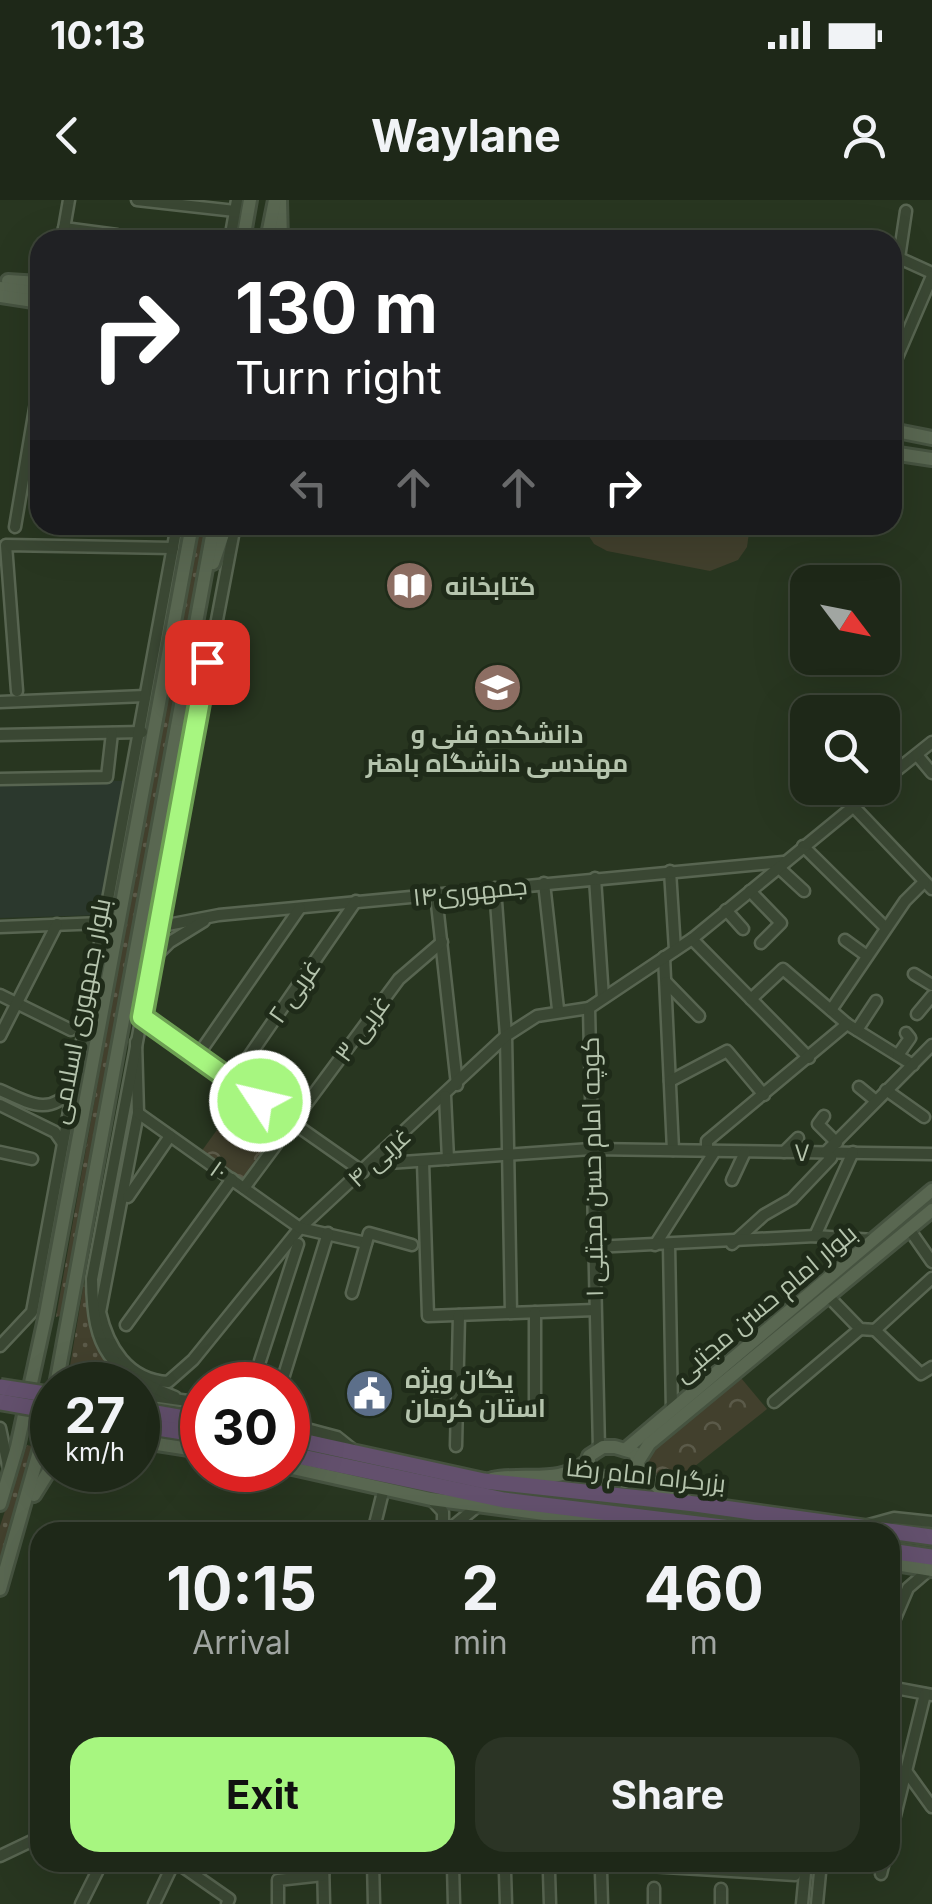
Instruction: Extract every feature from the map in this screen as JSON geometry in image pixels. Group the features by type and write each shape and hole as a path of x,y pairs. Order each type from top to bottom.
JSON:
{"highway":[{"path":"0,1386 30,1392"},
{"path":"0,1402 30,1410"},
{"path":"310,1445 354,1460"},
{"path":"310,1456 354,1460"},
{"name":"بزرگراه امام رضا","path":"354,1460 484,1481 826,1522"},
{"name":"بزرگراه امام رضا","path":"354,1460 504,1500 665,1522"},
{"name":"بزرگراه امام رضا","path":"900,1532 932,1537"},
{"path":"900,1554 931,1565"}],"main road":[{"path":"245,230 250,200"},
{"path":"270,230 277,200"},
{"path":"277,200 280,230"},
{"path":"288,230 290,200"},
{"path":"0,284 30,283"},
{"path":"0,284 30,291"},
{"path":"0,296 30,302"},
{"path":"0,304 30,305"},
{"path":"902,432 932,438"},
{"path":"902,454 932,459"},
{"name":"بلوار جمهوری اسلامی","path":"34,1362 45,1278 82,1071 121,925 146,732 190,535"},
{"name":"بلوار جمهوری اسلامی","path":"61,1362 101,1190 149,927 161,828 212,535"},
{"path":"204,584 222,535"},
{"path":"173,548 188,549"},
{"path":"173,760 194,726"},
{"path":"161,828 182,800"},
{"path":"121,925 130,939 149,927"},
{"name":"بلوار امام حسن مجتبی","path":"640,1466 645,1440 672,1410 932,1190"},
{"name":"بلوار امام حسن مجتبی","path":"626,1449 645,1440 932,1210"},
{"name":"بلوار جمهوری اسلامی","path":"0,1504 30,1396"},
{"path":"18,1447 30,1438"},
{"path":"484,1481 513,1475 550,1479 568,1474 594,1454 626,1449 660,1489 695,1504"},
{"path":"594,1454 587,1468 600,1480 625,1482 640,1466"},
{"path":"310,1472 432,1499 605,1522"},
{"path":"0,1589 30,1492"},
{"path":"23,1514 36,1492"},
{"path":"480,1505 504,1500"},
{"path":"900,1563 931,1565"}],"street":[{"path":"64,230 69,200"},
{"path":"136,200 236,206"},
{"path":"902,238 906,211"},
{"path":"902,259 932,274 902,345"},
{"path":"14,527 30,436"},
{"path":"44,1108 54,1106 82,1071 103,923 146,732 145,696 175,535"},
{"path":"180,1398 145,1386 113,1364 95,1331 92,1280 101,1190 142,1017 150,962 149,927 182,800 234,535"},
{"path":"17,691 6,546 173,548"},
{"path":"0,702 145,696"},
{"path":"0,780 107,778 112,732"},
{"path":"0,735 146,732"},
{"path":"900,768 932,742"},
{"path":"916,755 932,773"},
{"path":"830,1010 886,928 928,885 853,806"},
{"name":"کوچه امام حسن مجتبی ۱","path":"594,1454 589,1008 692,938 853,806"},
{"path":"804,846 886,928"},
{"path":"781,865 804,891"},
{"name":"جمهوری۱۴","path":"149,927 219,915 356,901 670,871 781,865"},
{"path":"670,871 675,950"},
{"path":"595,878 603,998"},
{"path":"544,883 558,1009 589,1008"},
{"path":"494,888 506,1036 511,1313"},
{"path":"750,891 781,923 760,943"},
{"path":"436,894 457,1084"},
{"name":"۲ غربی","path":"232,1081 356,901"},
{"path":"198,1055 300,908"},
{"path":"726,910 743,928"},
{"path":"150,962 181,934 219,915"},
{"path":"0,927 103,923"},
{"path":"0,1036 57,924"},
{"path":"692,938 808,1058"},
{"path":"845,940 867,956"},
{"name":"۳ غربی","path":"244,1188 399,979 442,942"},
{"path":"664,958 673,1150"},
{"path":"751,999 783,970 852,1027 913,1065"},
{"path":"914,974 932,984"},
{"path":"666,982 699,1016"},
{"path":"0,995 71,1030"},
{"path":"917,1014 932,996"},
{"path":"654,1246 711,1151 707,1141 852,1027 876,1001"},
{"name":"۴ غربی","path":"138,1113 100,1312 115,1352 144,1377 168,1382 193,1360 300,1228 506,1036 537,1016 558,1009"},
{"path":"142,1017 292,1123 368,1168"},
{"path":"898,1055 910,1038 906,1033"},
{"path":"136,1042 138,1113"},
{"path":"732,1244 764,1214 792,1199 832,1158 826,1152 932,1045"},
{"path":"670,1081 727,1051 764,1096"},
{"path":"0,1346 32,1312 45,1278 73,1087"},
{"path":"859,1087 876,1100"},
{"path":"0,1090 44,1108 53,1116 49,1123 41,1125"},
{"path":"886,1090 924,1117"},
{"path":"444,1096 448,1159"},
{"path":"0,1105 41,1125 63,1143"},
{"name":"۱۰","path":"138,1113 300,1228"},
{"path":"824,1116 818,1124 837,1143"},
{"path":"128,1197 170,1136"},
{"path":"784,1152 798,1138"},
{"name":"۷","path":"368,1168 591,1149 932,1154"},
{"path":"0,1152 32,1160"},
{"path":"732,1180 745,1152"},
{"path":"815,1236 853,1152"},
{"path":"423,1162 428,1316 595,1310"},
{"path":"126,1325 232,1180"},
{"path":"300,1228 366,1243"},
{"path":"908,1230 932,1262"},
{"path":"352,1293 369,1233 412,1245"},
{"path":"288,1362 328,1234"},
{"path":"594,1247 732,1244 815,1236 873,1240"},
{"path":"260,1361 298,1244"},
{"path":"669,1245 672,1410"},
{"path":"876,1330 932,1278"},
{"path":"282,1292 307,1300"},
{"path":"828,1296 860,1329 876,1330 921,1374 930,1369"},
{"path":"535,1312 535,1409"},
{"path":"456,1446 460,1314"},
{"path":"774,1402 860,1329"},
{"path":"160,1396 175,1397"},
{"path":"0,1428 9,1473"},
{"path":"310,1430 336,1437 354,1460"},
{"path":"376,1522 384,1488"},
{"path":"432,1499 443,1512 444,1522"},
{"path":"457,1522 480,1505"},
{"path":"872,1522 932,1522"},
{"path":"900,1607 908,1588 931,1565"},
{"path":"900,1689 928,1694 900,1795"},
{"path":"906,1771 932,1807"},
{"path":"0,1856 30,1842"},
{"path":"81,1904 97,1872"},
{"path":"154,1904 170,1872"},
{"path":"190,1872 229,1898 228,1904"},
{"path":"374,1872 374,1904"},
{"path":"454,1872 454,1904"},
{"path":"601,1872 602,1904"},
{"path":"731,1872 794,1876"},
{"path":"802,1904 805,1872"},
{"path":"817,1904 820,1872"},
{"path":"505,1873 506,1904"},
{"path":"549,1874 550,1904"},
{"path":"278,1904 278,1880 323,1875 324,1904"},
{"path":"654,1888 654,1904"},
{"path":"720,1889 721,1904"}],"shaded area":[{"path":"0,779 126,781 101,915 0,918"}],"green space":[{"path":"195,535 208,535 64,1315 56,1317"},
{"path":"588,535 749,535 747,547 738,560 710,571 607,551 594,544"},
{"path":"240,1098 282,1129 244,1182 201,1152"},
{"path":"84,1282 95,1340 109,1362 71,1362"},
{"path":"741,1378 767,1409 671,1485 650,1476 646,1467 651,1451"},
{"path":"27,1445 30,1446 30,1464 0,1567 0,1526"}],"place":[{"name":"کتابخانه","path":"410,586"},
{"name":"دانشکده فنی و مهندسی دانشگاه باهنر","path":"497,688"},
{"name":"یگان ویژه استان کرمان","path":"370,1393"}],"route":[{"path":"207,662 142,1017 260,1101"}]}
